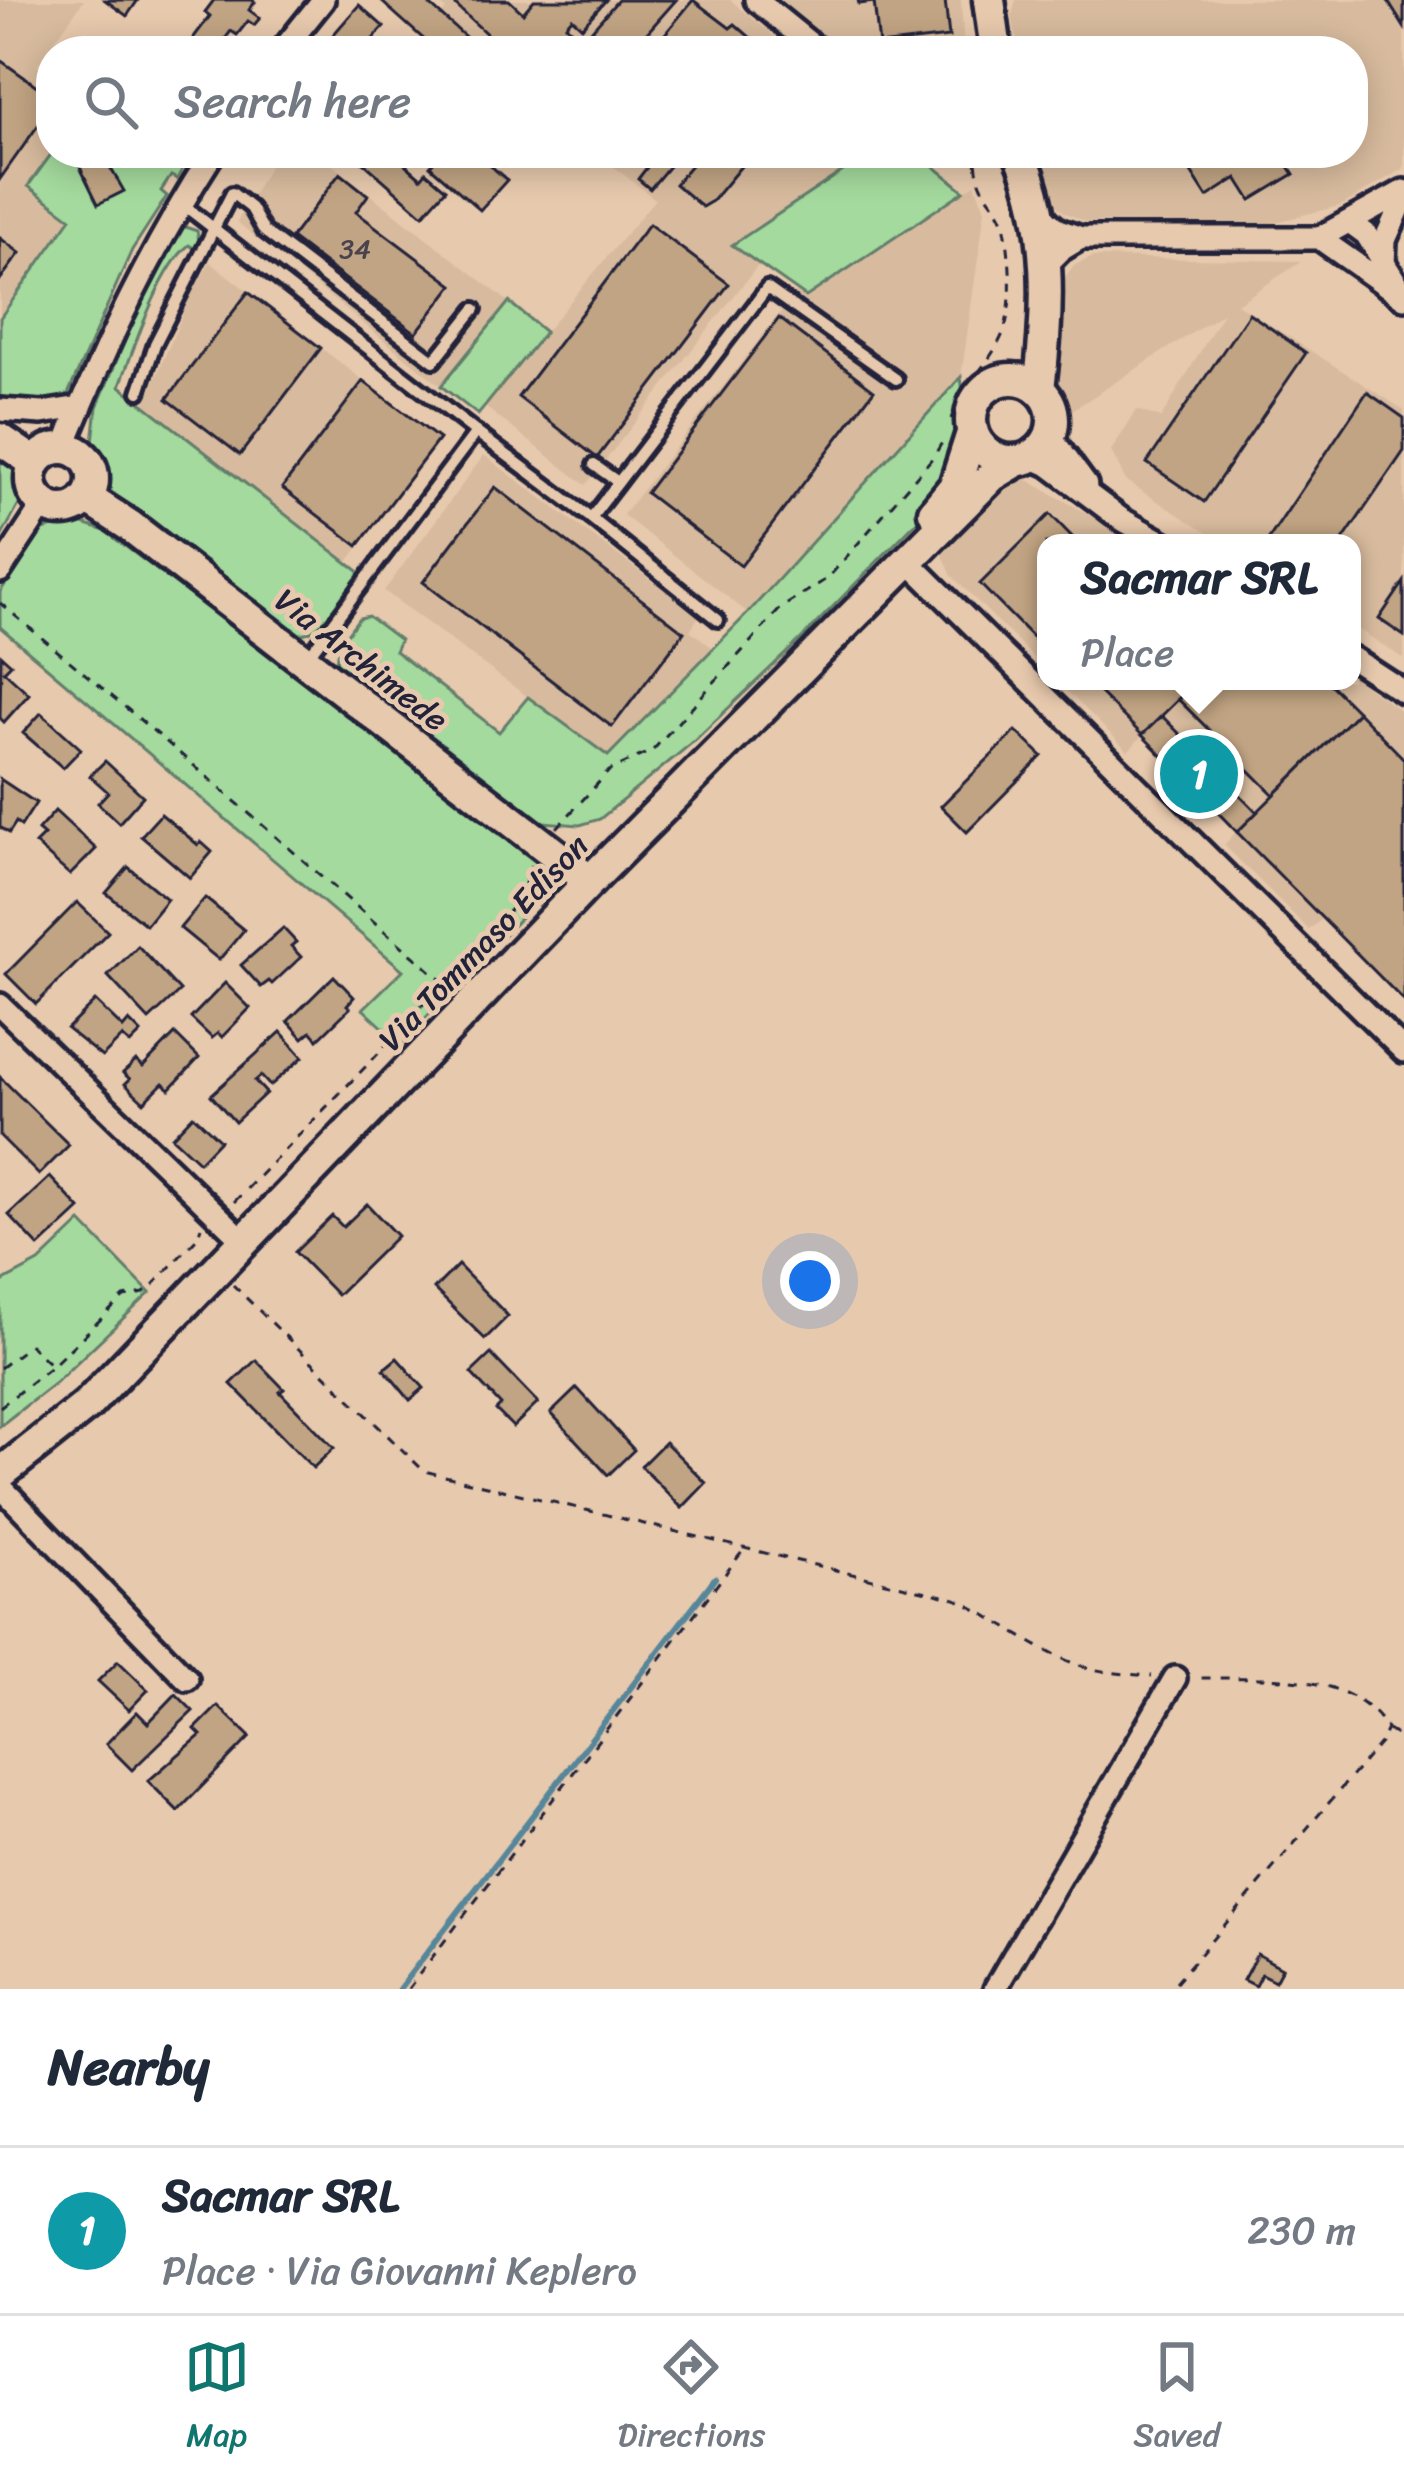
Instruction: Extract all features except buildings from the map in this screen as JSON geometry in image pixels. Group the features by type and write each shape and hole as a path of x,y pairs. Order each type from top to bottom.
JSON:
{"street":[{"path":"294,36 323,0"},
{"path":"756,0 800,36"},
{"path":"989,0 994,36"},
{"path":"64,447 146,261 203,168"},
{"path":"1020,168 1031,305 1026,384 1052,411 1033,451"},
{"path":"1024,168 1041,215 1046,331 1026,384"},
{"path":"1041,215 1058,230 1081,238 1319,238 1404,195"},
{"path":"1384,266 1384,240 1404,195"},
{"path":"1351,223 1366,234 1404,295"},
{"path":"1045,266 1081,238"},
{"path":"1319,238 1404,295"},
{"path":"1026,384 988,386 978,395 970,420 977,443 995,458 1033,451 1148,534"},
{"path":"0,410 42,413 80,407"},
{"name":"Via Tommaso Edison","path":"0,1451 75,1392 239,1236 926,522 955,486 972,433"},
{"path":"0,439 34,463"},
{"path":"64,447 89,462 94,480 87,498 62,510 44,504 31,481 34,463 47,451 64,447"},
{"name":"Via Tommaso Edison","path":"583,876 992,476 1033,451"},
{"name":"Via Archimede","path":"87,498 130,526 583,876"},
{"path":"0,571 44,504"},
{"path":"909,562 1037,688"},
{"path":"1361,664 1404,692"},
{"path":"1039,690 1404,1051"},
{"path":"0,1005 239,1236"},
{"name":"Via Tommaso Edison","path":"0,1474 87,1405 218,1271 239,1236"},
{"path":"0,1486 187,1678"},
{"path":"995,1989 1175,1678"}],"lane":[{"path":"139,392 154,344 232,193 251,208 264,231 434,361 475,309"},
{"path":"181,203 718,620"},
{"path":"591,518 767,288 896,379"},
{"path":"305,661 476,432"},
{"path":"594,465 618,482"}],"path":[{"path":"0,1407 124,1298 144,1293 154,1284 197,1238 201,1214 208,1206 234,1202 375,1058 441,980 520,899 532,860 609,771 653,750 781,608 827,578 934,457 958,400 1000,340 1006,320 1005,223 977,179 977,168"},
{"path":"0,603 441,980"},
{"path":"218,1271 424,1471 956,1600 1087,1668 1175,1678 1280,1678 1326,1687 1352,1697 1404,1739"},
{"path":"0,1368 30,1345 52,1366"},
{"path":"408,1989 744,1549"},
{"path":"1175,1982 1380,1743 1387,1729"}],"shaded area":[{"path":"0,0 84,0 58,36 36,36 36,168 41,168 28,186 72,218 0,318"},
{"path":"435,0 730,0 774,36 451,36 436,23 446,9"},
{"path":"776,0 961,0 963,36 820,36"},
{"path":"1016,0 1404,0 1404,168 1343,205 1268,224 1086,222 1064,212 1049,197 1041,168 1368,168 1368,36 1016,36 1012,15"},
{"path":"268,168 336,168 509,302 441,386 237,222"},
{"path":"615,168 848,168 733,245 760,263 586,485 484,406 655,199"},
{"path":"975,184 985,210 961,377 748,613 623,515 797,291 807,296"},
{"path":"1093,257 1302,261 1237,304 1404,410 1404,659 1361,631 1361,534 1209,534 1126,481 1111,451 1137,410 1161,418 1223,313 1060,418 1048,385 1057,294 1075,265"},
{"path":"210,262 439,439 347,563 144,405"},
{"path":"484,455 699,616 690,630 713,648 608,756 384,591"},
{"path":"1012,475 1123,534 1037,534 1037,661 952,576 943,555 946,542"},
{"path":"1361,682 1404,713 1404,1001 1323,918 1309,930 1224,845 1237,831 1142,736 1128,751 1066,690 1361,690"}],"green space":[{"path":"41,168 183,168 161,191 167,196 132,250 68,394 57,401 0,396 0,318 71,218 28,186"},
{"path":"848,168 936,168 964,191 806,297 732,245"},
{"path":"182,226 197,231 200,245 197,250 189,245 168,272 120,386 362,574 329,617 309,632 284,634 105,492 92,450 97,407 168,240"},
{"path":"509,302 545,332 478,415 441,386"},
{"path":"961,377 964,401 959,456 924,514 693,742 600,819 580,825 543,822 512,808 340,676 336,659 340,645 359,618 368,616 400,640 395,651 499,732 528,697 608,756 748,613"},
{"path":"0,448 20,470 25,494 0,539"},
{"path":"74,521 105,531 537,860 543,882 533,904 401,1044 363,1009 403,970 0,627 0,592 43,530"},
{"path":"81,1222 150,1293 55,1383 0,1426 0,1283 39,1262"}],"waterway":[{"path":"399,1989 715,1578"}],"place":[{"name":"Sacmar SRL","path":"1199,774"}]}
